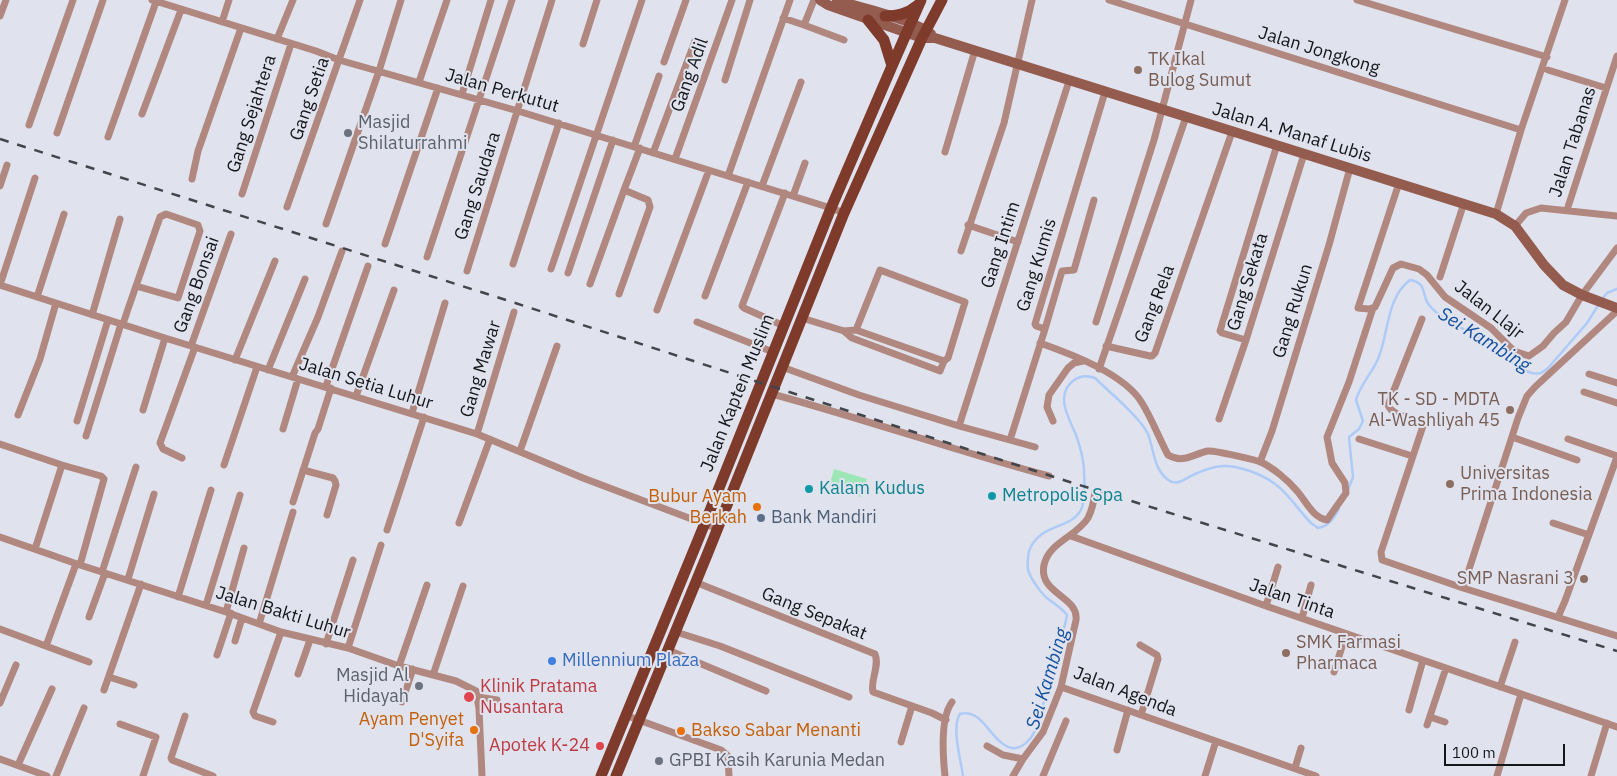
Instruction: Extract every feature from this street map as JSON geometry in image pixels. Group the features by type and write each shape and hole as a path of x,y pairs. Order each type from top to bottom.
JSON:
{"main road":[{"name":"Jalan Kapten Muslim","path":"616,776 718,529 844,213 924,34 942,0"},
{"name":"Jalan Kapten Muslim","path":"601,776 831,208 920,2"},
{"path":"885,16 906,13 920,2"},
{"path":"868,20 874,25 884,40 892,66"}],"street":[{"path":"0,16 6,0"},
{"path":"29,125 73,0"},
{"path":"57,134 103,0"},
{"path":"222,22 229,0"},
{"path":"277,39 293,0"},
{"name":"Gang Setia","path":"287,207 360,0"},
{"path":"326,224 379,71 401,0"},
{"path":"419,82 447,0"},
{"path":"462,94 491,0"},
{"path":"427,257 512,0"},
{"name":"Gang Saudara","path":"467,271 552,0"},
{"path":"583,44 597,0"},
{"path":"551,269 642,0"},
{"path":"664,62 686,0"},
{"name":"Gang Adil","path":"675,159 732,0"},
{"path":"725,80 750,0"},
{"path":"728,176 790,0"},
{"path":"804,25 814,0"},
{"path":"961,251 968,225 999,140 1032,0"},
{"path":"1096,322 1154,140 1192,0"},
{"path":"1357,0 1547,58"},
{"path":"1496,214 1521,130 1547,58 1565,0"},
{"path":"108,137 154,1"},
{"name":"Jalan Perkutut","path":"154,1 339,60 558,123 844,213"},
{"path":"829,1 868,20 908,28"},
{"path":"829,1 885,16 924,34"},
{"name":"Jalan Jongkong","path":"1113,1 1521,130"},
{"path":"142,114 180,10"},
{"path":"783,18 844,40"},
{"path":"192,178 198,151 241,28"},
{"name":"Jalan A. Manaf Lubis","path":"924,34 1496,214 1515,226 1556,279 1568,288 1615,309"},
{"path":"653,153 695,41"},
{"name":"Gang Sejahtera","path":"242,194 291,44"},
{"path":"945,152 975,50"},
{"name":"Jalan Tabanas","path":"1515,226 1526,213 1533,210 1541,208 1567,210 1617,56"},
{"path":"1548,70 1606,88"},
{"path":"590,284 624,190 660,76"},
{"name":"Gang Intim","path":"960,422 1069,80"},
{"path":"762,186 801,82"},
{"path":"385,244 438,88"},
{"name":"Gang Kumis","path":"1010,440 1045,329 1035,324 1104,92"},
{"name":"Gang Rela","path":"1186,117 1106,346 1150,356 1155,353 1232,132"},
{"path":"513,264 558,123"},
{"path":"568,273 613,140"},
{"path":"1246,340 1222,333 1220,330 1277,146"},
{"name":"Gang Sekata","path":"1219,419 1246,340 1304,154"},
{"path":"793,196 805,163"},
{"path":"0,186 7,165"},
{"name":"Gang Rukun","path":"1260,462 1272,431 1329,245 1350,168"},
{"path":"657,310 709,170"},
{"path":"0,285 35,178"},
{"path":"705,296 748,182"},
{"path":"1040,343 1062,351 1115,376 1134,392 1142,402 1168,455 1182,460 1210,451 1260,462 1296,489 1316,516 1327,520 1346,493 1345,483 1332,463 1327,437 1349,382 1373,308 1358,308 1399,184"},
{"path":"619,294 650,207 648,200 624,190"},
{"path":"784,326 742,306 785,193"},
{"path":"1045,329 1062,271 1074,270 1094,200"},
{"path":"1440,277 1464,204"},
{"path":"1567,210 1617,216"},
{"path":"37,297 64,214"},
{"path":"86,436 122,324 160,216 166,214 198,226 200,231 178,298 136,286"},
{"path":"92,315 120,219"},
{"path":"968,225 1018,242"},
{"name":"Gang Bonsai","path":"182,458 163,449 160,443 231,234"},
{"name":"Jalan Llajr","path":"1373,308 1377,306 1394,268 1398,264 1404,264 1419,269 1427,275 1445,297 1491,328 1514,351 1529,356 1543,346 1566,322 1582,295 1617,248"},
{"path":"283,429 295,378 342,250"},
{"path":"235,360 275,261"},
{"path":"293,502 368,266"},
{"path":"844,331 852,338 940,371 944,361 948,358 965,302 881,270 877,274 856,330"},
{"path":"268,370 305,279"},
{"name":"Jalan Setia Luhur","path":"0,285 257,367 329,387 477,434 583,478 718,529"},
{"path":"356,396 394,290"},
{"path":"18,415 40,359 56,303"},
{"path":"412,413 445,303"},
{"path":"1463,588 1518,418 1530,392 1615,309"},
{"name":"Gang Mawar","path":"477,434 514,312"},
{"path":"802,318 844,331 856,330 944,361"},
{"path":"77,421 108,320"},
{"path":"1422,320 1388,405 1392,411 1422,424 1422,429 1381,557 1385,562 1617,636"},
{"path":"697,322 773,352"},
{"path":"143,410 165,338"},
{"path":"878,348 882,339"},
{"path":"520,452 558,346"},
{"path":"1099,369 1106,346"},
{"path":"904,358 908,348"},
{"path":"921,364 925,355"},
{"path":"1053,421 1048,407 1049,395 1068,368 1074,363 1084,361"},
{"path":"224,465 257,367"},
{"path":"782,367 859,395 960,422 1035,447"},
{"path":"1589,374 1617,383"},
{"path":"1584,392 1617,403"},
{"path":"772,394 843,413 1049,476"},
{"path":"387,530 424,417"},
{"path":"1512,437 1577,460"},
{"path":"459,523 490,439"},
{"path":"1358,439 1412,456"},
{"path":"1558,617 1617,457 1568,439"},
{"path":"0,444 104,478 78,565 46,646"},
{"path":"34,549 62,465"},
{"path":"89,618 136,467"},
{"path":"303,470 333,478 336,481 328,515"},
{"path":"178,596 211,490"},
{"path":"1071,536 1087,519 1092,508 1095,492"},
{"path":"128,579 154,494"},
{"path":"206,605 240,494"},
{"path":"259,624 293,512"},
{"path":"1553,523 1589,535"},
{"name":"Jalan Tinta","path":"1071,536 1346,634 1617,727"},
{"name":"Jalan Agenda","path":"1071,536 1052,549 1047,555 1043,576 1046,583 1074,608 1077,614 1061,687 1316,776"},
{"name":"Jalan Bakti Luhur","path":"0,537 78,565 229,612 281,632 348,648 399,666 456,680 471,687 476,691 478,697"},
{"path":"348,648 381,545"},
{"path":"217,655 244,548"},
{"path":"326,644 353,560"},
{"path":"1266,606 1278,567"},
{"name":"Gang Sepakat","path":"696,582 875,654 877,661 873,682 874,692 946,720"},
{"path":"104,690 141,584"},
{"path":"399,666 427,585"},
{"path":"1302,618 1311,585"},
{"path":"433,675 463,586"},
{"path":"235,642 242,618"},
{"path":"0,629 90,662"},
{"path":"273,722 254,716 253,712 281,632"},
{"path":"676,632 720,646 848,697"},
{"path":"1334,672 1346,634"},
{"path":"298,674 310,640"},
{"path":"1500,687 1515,642"},
{"path":"1140,645 1156,655 1158,659 1141,715"},
{"path":"668,650 766,691"},
{"path":"1408,710 1423,660"},
{"path":"0,703 16,665"},
{"path":"1445,722 1429,721 1446,668"},
{"path":"402,702 413,669"},
{"path":"108,677 134,686"},
{"path":"1013,776 1043,732 1061,687"},
{"path":"18,765 52,689"},
{"path":"1497,776 1521,694"},
{"path":"482,776 478,697 497,700"},
{"path":"945,776 942,743 949,706 952,702"},
{"path":"901,742 912,706"},
{"path":"56,776 84,708"},
{"path":"1117,750 1128,710"},
{"path":"625,715 721,750 728,756 729,776"},
{"path":"185,716 171,758 213,776"},
{"path":"1044,776 1066,721"},
{"path":"1591,776 1607,723"},
{"path":"120,724 156,737 143,776"},
{"path":"1205,776 1216,741"},
{"path":"987,746 1003,754 1023,759"},
{"path":"1295,768 1301,748"},
{"path":"0,759 44,775"}],"green space":[{"path":"834,469 867,479 861,497 829,487"}],"waterway":[{"name":"Sei Kambing","path":"1348,490 1353,477 1349,437 1359,429 1363,421 1356,400 1382,349 1389,316 1396,296 1410,280 1422,287 1429,305 1441,316 1484,341 1525,371 1535,374 1542,373 1549,367 1587,323 1599,304"},
{"name":"Sei Kambing","path":"1602,299 1607,293 1617,289"},
{"name":"Sei Kambing","path":"963,776 956,735 957,720 960,714 968,713 975,716 998,740 1012,748 1026,744 1034,733 1041,716 1050,671 1067,615 1044,595 1036,585 1028,570 1028,558 1029,551 1039,536 1068,522 1082,508 1085,486 1083,460 1064,400 1068,386 1074,380 1084,376 1095,378 1131,413 1144,427 1148,434 1155,460 1161,472 1170,481 1180,482 1192,475 1217,467 1237,467 1270,480 1318,528 1328,523 1339,509"}],"railway":[{"path":"0,139 1073,483 1617,651"}],"place":[{"name":"TK Ikal Bulog Sumut","path":"1138,70"},
{"name":"Masjid Shilaturrahmi","path":"348,133"},
{"name":"TK - SD - MDTA Al-Washliyah 45","path":"1510,410"},
{"name":"Universitas Prima Indonesia","path":"1450,484"},
{"name":"Kalam Kudus","path":"809,489"},
{"name":"Metropolis Spa","path":"992,496"},
{"name":"Bubur Ayam Berkah","path":"757,507"},
{"name":"Bank Mandiri","path":"761,518"},
{"name":"SMP Nasrani 3","path":"1584,579"},
{"name":"SMK Farmasi Pharmaca","path":"1286,653"},
{"name":"Millennium Plaza","path":"552,661"},
{"name":"Masjid Al Hidayah","path":"419,686"},
{"name":"Klinik Pratama Nusantara","path":"469,697"},
{"name":"Ayam Penyet D'Syifa","path":"474,730"},
{"name":"Bakso Sabar Menanti","path":"681,731"},
{"name":"Apotek K-24","path":"600,746"},
{"name":"GPBI Kasih Karunia Medan","path":"659,761"}]}
